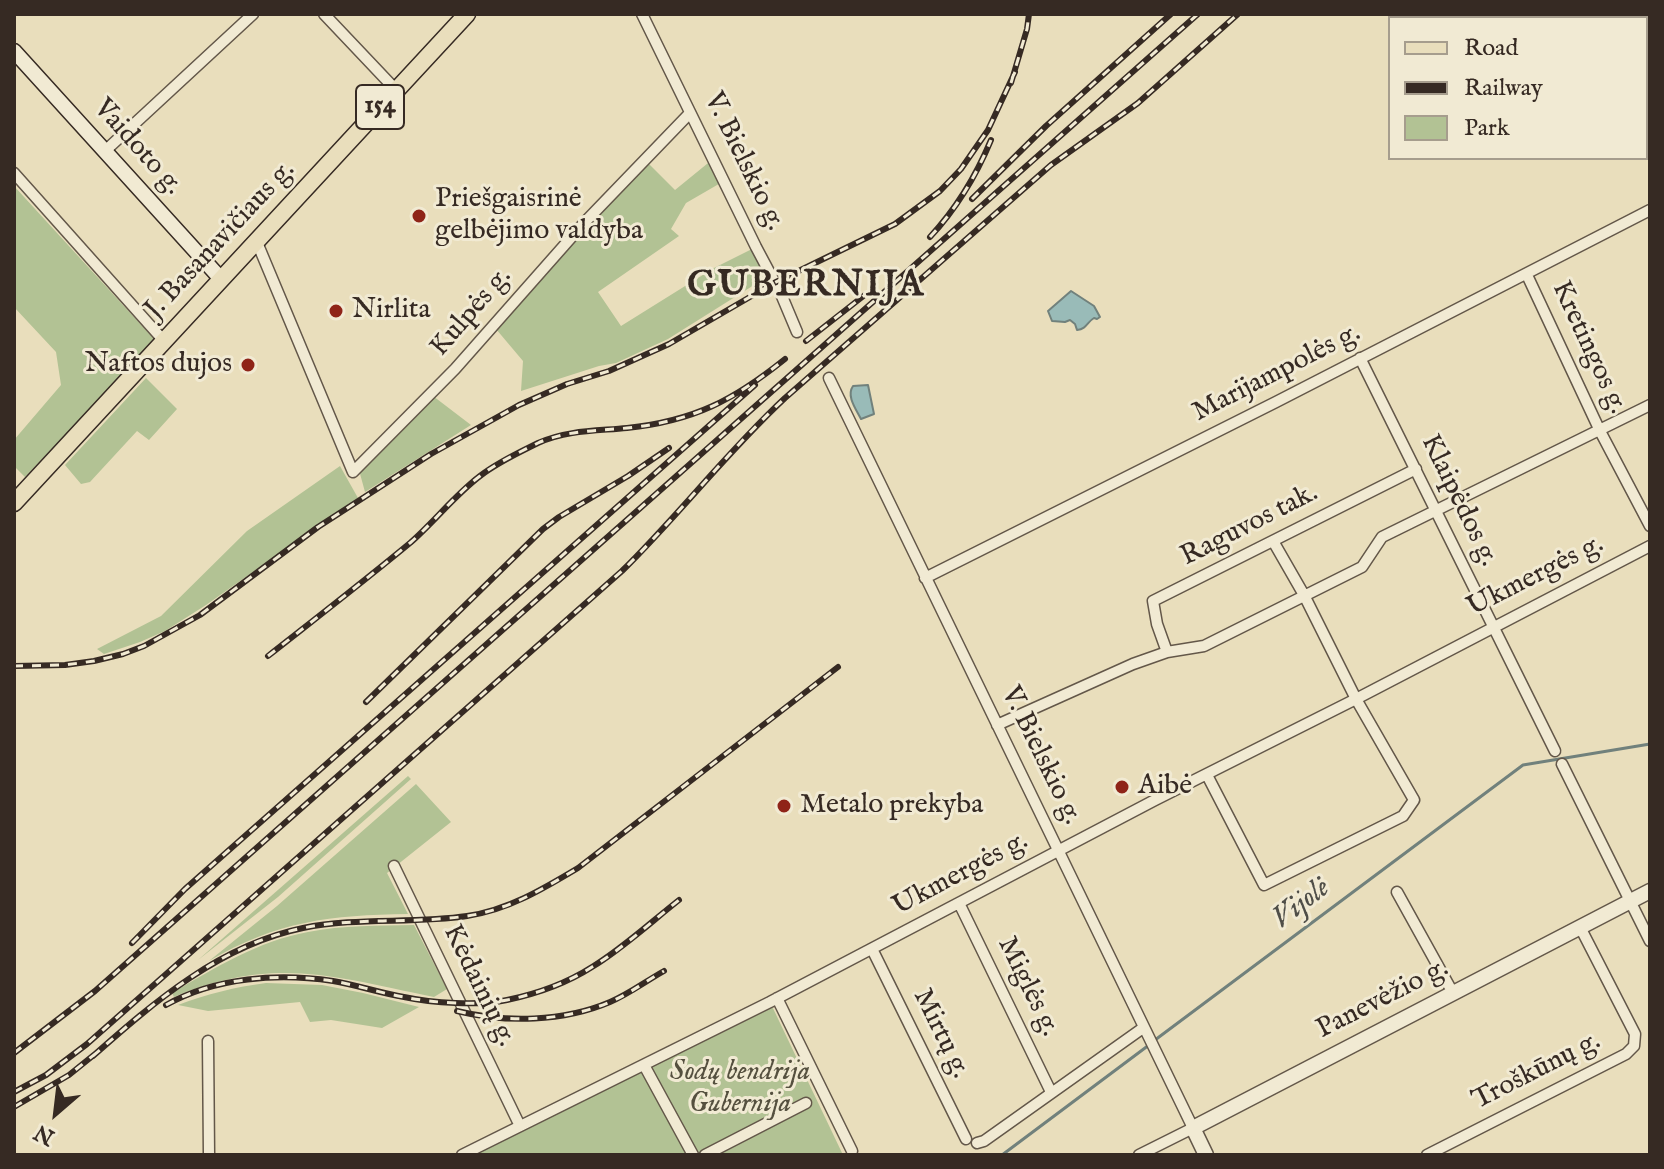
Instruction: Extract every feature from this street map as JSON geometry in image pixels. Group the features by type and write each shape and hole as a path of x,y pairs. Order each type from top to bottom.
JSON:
{"main road":[{"name":"J. Basanavičiaus g.","path":"14,503 467,14"}],"street":[{"path":"105,151 253,14"},
{"path":"324,14 396,90"},
{"name":"V. Bielskio g.","path":"642,14 797,332"},
{"name":"Vaidoto g.","path":"14,51 221,279"},
{"name":"Kulpės g.","path":"256,240 353,472 455,369 584,223 690,113"},
{"path":"14,173 164,341"},
{"name":"Marijampolės g.","path":"925,578 1650,210"},
{"name":"Kretingos g.","path":"1527,275 1600,431 1650,526"},
{"name":"Klaipėdos g.","path":"1360,358 1555,751"},
{"name":"V. Bielskio g.","path":"829,378 1206,1155"},
{"path":"997,725 1133,664 1167,652 1204,646 1362,567 1382,537 1650,405"},
{"name":"Raguvos tak.","path":"1167,652 1153,601 1416,469"},
{"path":"1207,775 1264,885 1403,816 1414,800 1356,699 1273,541"},
{"name":"Ukmergės g.","path":"462,1155 777,998 1650,546"},
{"path":"1562,764 1650,941"},
{"name":"Kėdainių g.","path":"394,866 520,1126"},
{"name":"Panevėžio g.","path":"1139,1155 1650,891"},
{"path":"1397,892 1453,993"},
{"name":"Miglės g.","path":"959,903 1051,1092"},
{"name":"Troškūnų g.","path":"1427,1155 1626,1054 1634,1046 1635,1034 1580,927"},
{"name":"Mirtų g.","path":"872,949 975,1141 1051,1092"},
{"path":"777,998 852,1151"},
{"path":"1051,1092 1148,1037"},
{"path":"208,1041 209,1155"},
{"path":"644,1065 693,1155"},
{"path":"705,1155 806,1103"}],"green space":[{"path":"713,159 724,181 686,203 671,229 679,236 598,292 621,326 714,268 756,247 770,275 668,339 616,363 521,391 523,361 496,329 645,160 675,190"},
{"path":"14,186 155,340 25,477 14,466 14,440 61,385 56,352 14,307"},
{"path":"146,378 177,409 149,440 137,431 90,482 81,484 65,465"},
{"path":"433,396 471,425 365,492 359,470"},
{"path":"340,466 358,498 165,631 104,654 97,649 161,616 247,531"},
{"path":"408,776 411,779 278,897 198,960"},
{"path":"416,784 451,822 387,873 408,914 354,916 305,923 258,937 209,961 277,906"},
{"path":"414,925 447,989 434,997 334,977 274,973 243,976 174,997 172,993 237,956 290,936 334,928"},
{"path":"266,983 322,985 419,1007 382,1028 331,1020 310,1022 300,1002 208,1011 178,1005 221,991"},
{"name":"Sodų bendrija Gubernija","path":"770,1002 843,1155 462,1155"}],"water":[{"path":"1071,291 1094,306 1100,317 1077,330 1070,320 1052,321 1048,311"},
{"path":"868,385 874,414 861,419 852,402 851,390 853,386"}],"waterway":[{"name":"Vijolė","path":"1155,1040 1523,765 1650,744"},
{"name":"Vijolė","path":"1002,1155 1149,1045"}],"railway":[{"path":"1011,83 1029,14"},
{"path":"972,199 1046,126 1171,14"},
{"path":"14,1053 95,991 1198,14"},
{"path":"14,1092 46,1075 87,1044 622,571 785,398 1051,165 1138,103 1238,14"},
{"path":"14,666 94,661 144,646 200,615 318,527 431,454 519,405 567,384 609,371 669,344 774,283 895,224 940,191 961,169 988,130 1015,72"},
{"path":"930,237 965,191 991,140"},
{"path":"806,341 866,294"},
{"path":"268,656 410,543 471,483 501,462 538,443 560,436 651,425 693,414 730,397 785,359"},
{"path":"132,943 185,889 755,385"},
{"path":"366,702 543,529 669,448"},
{"path":"93,1056 190,978 216,962 273,936 323,925 467,916 497,909 538,891 578,868 838,667"},
{"path":"166,1005 205,988 226,983 291,977 333,981 442,1002 507,1000 529,995 582,973 614,952 679,900"},
{"path":"457,1011 515,1019 573,1014 617,999 664,971"},
{"path":"14,1107 69,1075 100,1050"}],"place":[{"name":"Priešgaisrinė gelbėjimo valdyba","path":"419,216"},
{"name":"Nirlita","path":"336,311"},
{"name":"Naftos dujos","path":"248,365"},
{"name":"Aibė","path":"1122,787"},
{"name":"Metalo prekyba","path":"784,806"}],"district":[{"name":"GUBERNIJA","path":"806,288"}]}
